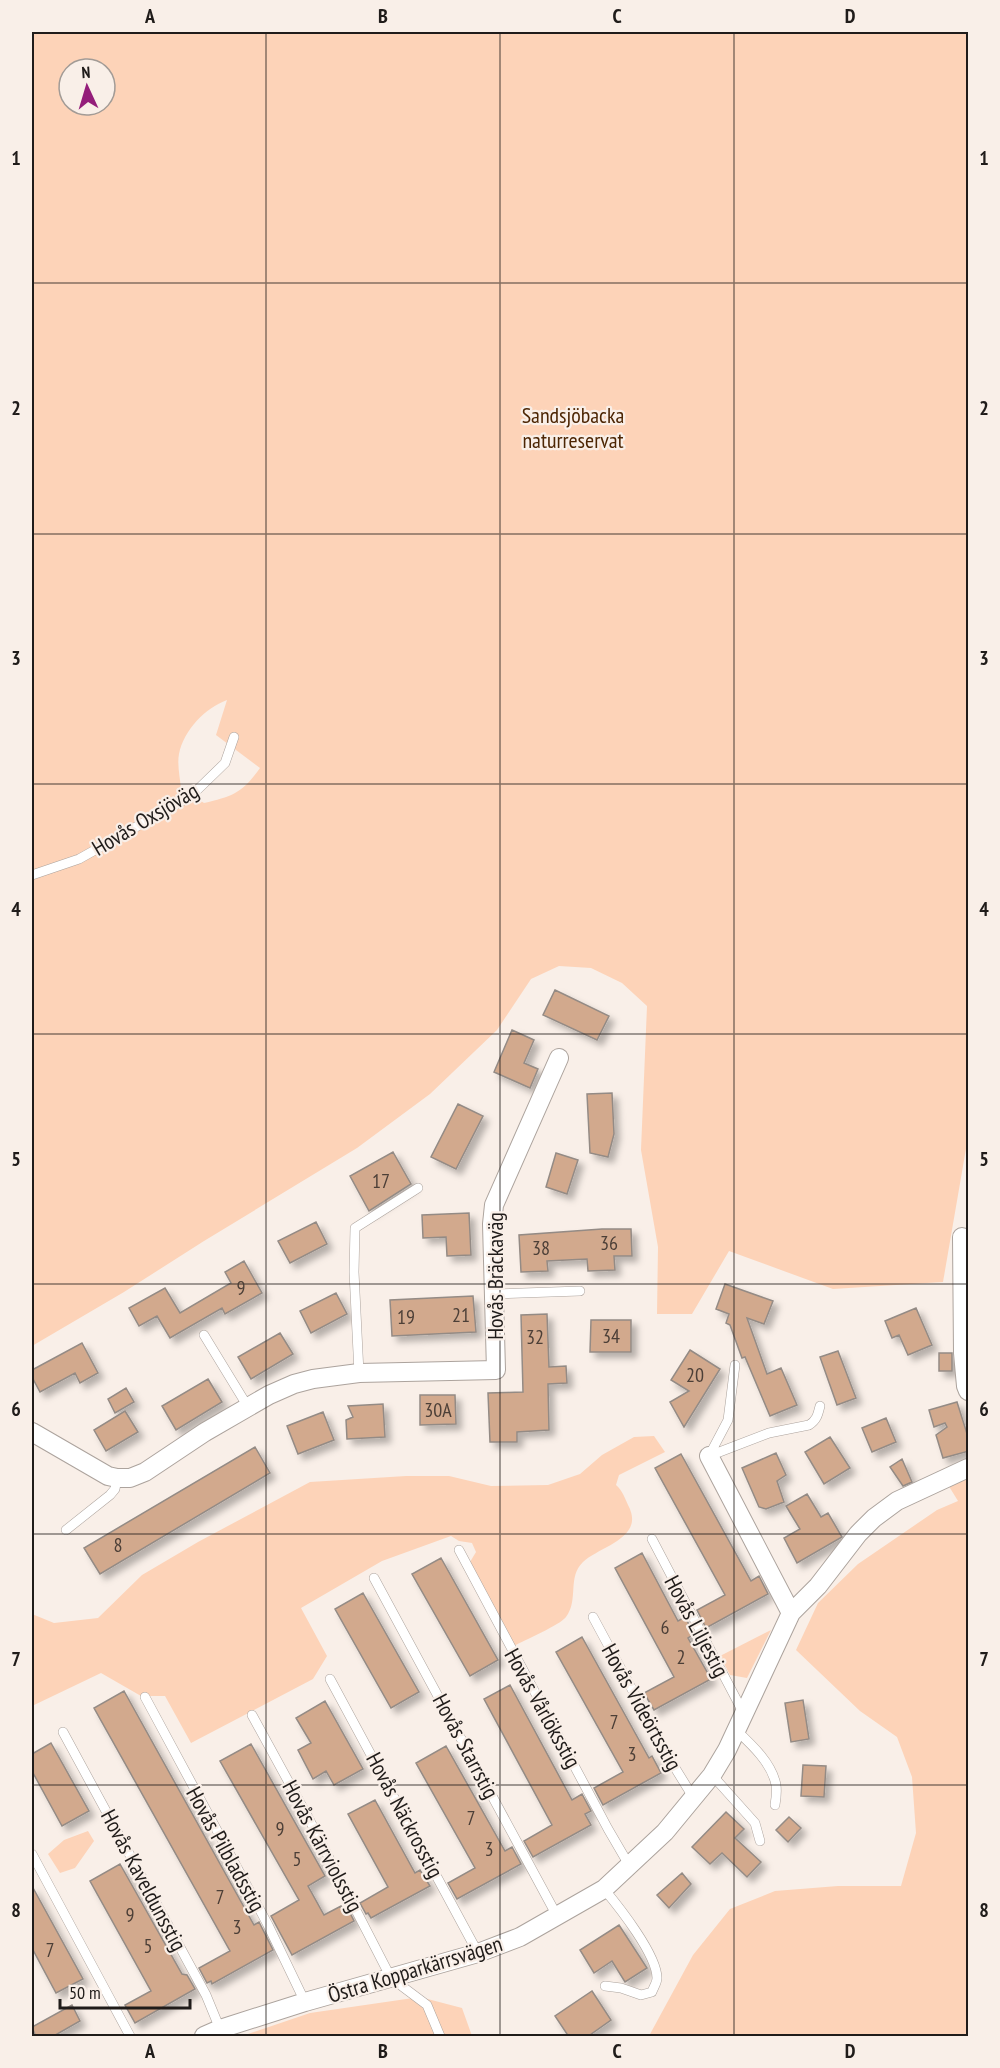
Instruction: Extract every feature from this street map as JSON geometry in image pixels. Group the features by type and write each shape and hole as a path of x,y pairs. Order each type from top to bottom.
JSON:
{"street":[{"name":"Hovås Bräckaväg","path":"117,1478 130,1478 145,1472 248,1407 294,1384 358,1373 496,1370 494,1204 559,1058"},
{"path":"962,1237 963,1353 966,1386 969,1391"},
{"path":"32,1432 108,1476 117,1478"},
{"path":"709,1456 791,1613"},
{"name":"Östra Kopparkärrsvägen","path":"212,2033 305,2002 478,1953 520,1936 604,1888 665,1832 712,1775 727,1750 791,1613 818,1587 858,1534 874,1518 897,1502 969,1468"}],"lane":[{"name":"Hovås Oxsjöväg","path":"32,874 79,859 191,796 225,763 234,737"},
{"path":"358,1373 354,1272 355,1228 418,1188"},
{"path":"494,1294 580,1291"},
{"path":"204,1335 248,1407"},
{"path":"709,1456 728,1420 735,1365"},
{"path":"709,1456 769,1433 809,1425 814,1422 820,1406"},
{"path":"66,1530 110,1495 115,1489 117,1478"},
{"name":"Hovås Liljestig","path":"652,1539 743,1712"},
{"name":"Hovås Vårlöksstig","path":"459,1550 629,1865"},
{"name":"Hovås Starrstig","path":"374,1578 556,1914"},
{"name":"Hovås Videörtsstig","path":"593,1617 673,1765 693,1797"},
{"name":"Hovås Näckrosstig","path":"330,1679 478,1953"},
{"name":"Hovås Pilbladsstig","path":"145,1697 268,1926 305,2002"},
{"name":"Hovås Kärrviolsstig","path":"252,1715 391,1978"},
{"path":"736,1730 764,1760 774,1779 777,1788 775,1805"},
{"name":"Hovås Kaveldunsstig","path":"63,1732 206,1995 212,2033"},
{"path":"712,1775 755,1823 760,1841"},
{"path":"32,1854 130,2037"},
{"path":"604,1888 634,1928 653,1966 657,1980 652,1992 641,1995 621,1988 605,1986"},
{"path":"391,1978 427,2005 440,2037"}],"green space":[{"name":"Sandsjöbacka naturreservat","path":"32,32 968,32 968,1137 943,1282 833,1289 729,1251 692,1314 657,1314 658,1247 641,1150 647,1006 622,983 591,968 559,966 531,979 497,1030 430,1094 357,1148 32,1346","holes":["227,700 216,735 260,768 248,783 236,792 204,803 181,788 179,754 191,728 203,714"]},
{"path":"654,1436 665,1452 619,1475 616,1485 628,1505 632,1516 631,1526 619,1540 591,1556 578,1568 572,1603 566,1617 550,1628 514,1646 470,1562 476,1552 472,1543 459,1541 451,1536 382,1561 301,1608 327,1656 313,1679 191,1743 165,1696 141,1696 101,1673 32,1706 32,1614 54,1623 98,1618 142,1575 310,1482 406,1476 449,1476 491,1486 548,1485 580,1474 602,1455 634,1437"},
{"path":"968,1464 968,2036 649,2036 693,1955 730,1909 775,1891 838,1886 901,1886 916,1833 912,1777 897,1737 860,1711 796,1650 818,1603 858,1564 937,1510 958,1501 942,1475"},
{"path":"771,1630 747,1678 730,1675 720,1656"},
{"path":"88,1831 94,1841 75,1868 60,1873 48,1854 64,1840"},
{"path":"420,1997 462,2008 472,2036 242,2036 310,2013"}],"building":[{"path":"555,990 609,1016 597,1040 543,1015"},
{"path":"512,1030 534,1040 524,1063 538,1069 530,1088 494,1072"},
{"path":"612,1093 614,1134 608,1157 590,1153 587,1094"},
{"path":"458,1104 483,1116 456,1169 431,1157"},
{"path":"393,1152 411,1184 369,1211 350,1176"},
{"path":"556,1153 578,1160 567,1194 546,1187"},
{"path":"469,1213 471,1255 447,1256 446,1237 423,1238 422,1215"},
{"path":"316,1222 327,1244 290,1263 278,1241"},
{"path":"631,1229 632,1256 614,1256 615,1270 588,1271 587,1259 547,1261 548,1271 521,1272 519,1235"},
{"path":"244,1261 262,1293 225,1314 222,1308 170,1338 157,1316 139,1326 129,1308 165,1288 180,1313 231,1283 225,1272"},
{"path":"725,1284 773,1301 764,1324 747,1318 767,1374 781,1368 797,1405 770,1416 745,1357 742,1358 730,1325 726,1323 729,1314 716,1309"},
{"path":"336,1293 347,1314 311,1333 300,1311"},
{"path":"473,1296 476,1332 392,1336 390,1300"},
{"path":"916,1308 932,1345 908,1355 899,1335 892,1338 885,1321"},
{"path":"547,1314 549,1367 566,1366 567,1383 548,1384 549,1430 517,1432 517,1442 490,1442 488,1393 523,1392 521,1315"},
{"path":"591,1320 631,1320 631,1352 590,1352"},
{"path":"280,1333 293,1354 251,1379 238,1357"},
{"path":"82,1343 98,1373 80,1383 75,1373 40,1392 32,1377 32,1370"},
{"path":"690,1350 720,1369 684,1427 670,1402 689,1391 671,1380"},
{"path":"838,1351 856,1398 837,1405 820,1357"},
{"path":"939,1353 952,1353 952,1371 939,1371"},
{"path":"208,1379 222,1402 176,1430 162,1406"},
{"path":"126,1388 134,1402 115,1413 108,1399"},
{"path":"420,1395 455,1395 456,1424 420,1425"},
{"path":"957,1402 969,1440 969,1451 943,1458 936,1435 947,1427 945,1423 934,1427 929,1410"},
{"path":"383,1404 385,1437 347,1439 346,1420 353,1417 348,1406"},
{"path":"125,1411 138,1432 106,1451 94,1430"},
{"path":"323,1412 334,1440 298,1454 287,1426"},
{"path":"886,1418 896,1442 872,1452 862,1428"},
{"path":"830,1437 850,1468 824,1484 805,1452"},
{"path":"255,1447 270,1473 100,1574 84,1548"},
{"path":"776,1453 786,1475 777,1481 784,1502 766,1509 759,1507 742,1468"},
{"path":"681,1454 751,1581 759,1576 768,1594 706,1628 697,1610 725,1595 655,1468"},
{"path":"902,1459 912,1482 903,1486 890,1467"},
{"path":"807,1494 821,1517 828,1513 842,1537 797,1563 784,1538 800,1529 786,1506"},
{"path":"642,1553 678,1621 685,1617 694,1634 688,1638 711,1679 654,1710 644,1693 674,1677 615,1568"},
{"path":"441,1558 498,1660 470,1676 412,1574"},
{"path":"363,1593 419,1692 391,1708 335,1609"},
{"path":"582,1637 649,1758 652,1756 661,1773 603,1805 594,1788 623,1772 556,1652"},
{"path":"510,1685 572,1800 582,1794 591,1811 585,1814 591,1825 533,1857 524,1841 552,1825 484,1699"},
{"path":"124,1691 254,1925 259,1922 273,1950 212,1984 211,1981 207,1983 199,1968 230,1951 94,1708"},
{"path":"803,1700 809,1739 791,1742 785,1703"},
{"path":"325,1701 363,1769 334,1785 326,1771 313,1779 298,1750 311,1743 296,1718"},
{"path":"51,1743 89,1811 62,1826 32,1771 32,1754"},
{"path":"251,1744 325,1876 308,1886 324,1915 341,1906 344,1911 348,1909 354,1921 292,1955 271,1916 299,1900 220,1761"},
{"path":"446,1746 505,1851 512,1847 521,1864 457,1899 448,1883 475,1868 416,1763"},
{"path":"803,1765 826,1766 824,1797 801,1796"},
{"path":"375,1800 415,1873 420,1870 430,1886 371,1918 360,1903 388,1887 348,1814"},
{"path":"726,1812 744,1829 735,1838 761,1862 747,1877 722,1853 710,1864 692,1847"},
{"path":"789,1817 801,1828 788,1842 776,1830"},
{"path":"120,1864 182,1974 187,1975 195,1989 135,2023 125,2005 151,1991 90,1881"},
{"path":"682,1873 691,1884 669,1908 657,1895"},
{"path":"32,1886 83,1979 56,1993 32,1948"},
{"path":"619,1925 647,1968 625,1982 612,1961 594,1973 580,1950"},
{"path":"592,1991 611,2020 587,2037 569,2037 555,2016"},
{"path":"72,2005 80,2021 52,2037 36,2037 32,2027"}]}
